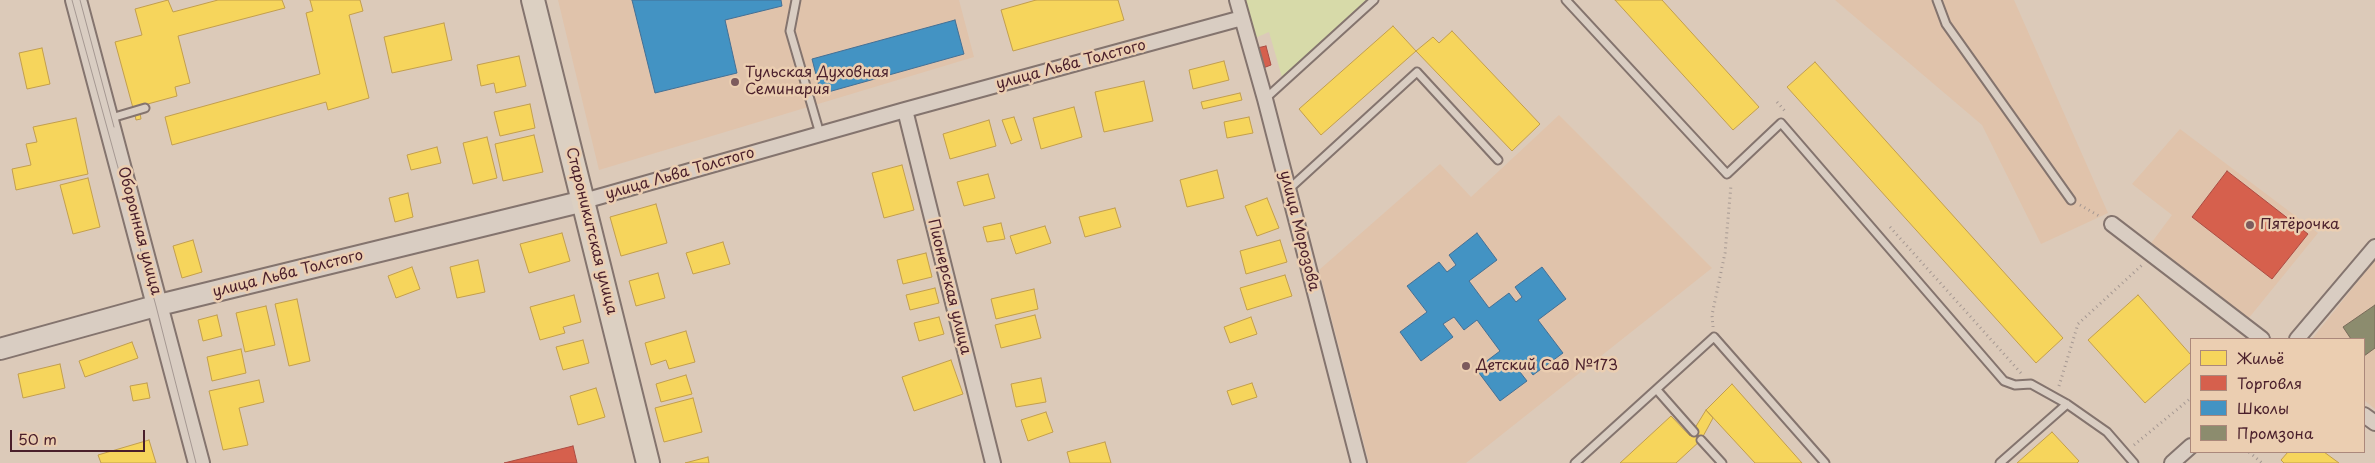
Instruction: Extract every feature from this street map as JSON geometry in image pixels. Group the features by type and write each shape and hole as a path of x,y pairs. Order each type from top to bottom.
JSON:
{"main road":[{"name":"Староникитская улица","path":"533,0 648,463"}],"street":[{"name":"Оборонная улица","path":"76,0 159,305 199,463"},
{"name":"улица Морозова","path":"1237,0 1265,99 1359,463"},
{"name":"улица Льва Толстого","path":"0,349 159,305 584,201 905,110 1242,18"},
{"name":"Пионерская улица","path":"905,110 993,463"},
{"path":"2112,224 2151,256 2261,338"},
{"path":"2298,338 2375,247"},
{"path":"2172,463 2190,447"}],"lane":[{"path":"796,0 790,31 820,134"},
{"path":"1265,99 1374,0"},
{"path":"1566,0 1727,174 1732,167 1781,123 2004,381 2015,385 2032,384 2066,404 2107,432 2134,463"},
{"path":"1937,0 1946,24 2072,200"},
{"path":"1288,190 1417,72 1498,160"},
{"path":"108,119 145,108"},
{"path":"1575,463 1714,337 1825,463"},
{"path":"1657,390 1694,432"},
{"path":"2000,463 2066,404"},
{"path":"1701,440 1722,463"}],"path":[{"path":"1777,102 1789,115"},
{"path":"1714,337 1712,315 1725,253 1732,167"},
{"path":"2072,200 2112,224"},
{"path":"1887,224 2032,384"},
{"path":"2056,398 2078,324 2151,256"},
{"path":"2125,453 2190,399"},
{"path":"2250,453 2262,463"}],"shaded area":[{"name":"Тульская Духовная Семинария","path":"558,0 959,0 974,57 599,170"},
{"path":"1835,0 2014,0 2108,213 2041,244 1982,125"},
{"name":"Детский Сад №173","path":"1559,115 1712,268 1466,463 1369,463 1319,270 1440,164 1471,197"},
{"path":"2180,129 2318,233 2248,319 2149,246 2172,215 2132,184"},
{"path":"2375,260 2375,409 2365,401 2365,338 2313,338"}],"green space":[{"path":"1245,0 1368,0 1282,77 1269,32 1255,38"}],"building: Жильё":[{"path":"168,0 173,12 218,0 282,0 285,8 178,36 190,83 175,87 177,96 133,108 115,42 142,35 135,9"},
{"path":"310,0 360,0 363,11 349,15 369,98 328,110 326,102 172,145 165,117 320,74 306,13 313,11"},
{"path":"1036,0 1118,0 1124,20 1013,51 1001,10"},
{"path":"1615,0 1662,0 1759,107 1733,130"},
{"path":"444,23 452,60 392,73 384,37"},
{"path":"1393,26 1416,51 1321,135 1299,109"},
{"path":"1452,31 1540,124 1512,151 1416,51 1433,37 1439,43"},
{"path":"42,48 50,84 27,89 19,53"},
{"path":"519,56 526,86 496,93 494,83 481,86 477,65"},
{"path":"1224,61 1229,80 1193,89 1189,70"},
{"path":"1815,62 2063,338 2036,363 1787,87"},
{"path":"1144,81 1153,121 1104,132 1095,92"},
{"path":"1240,93 1242,100 1203,109 1201,102"},
{"path":"530,104 535,128 500,136 494,112"},
{"path":"1074,107 1082,137 1041,149 1033,118"},
{"path":"140,113 141,119 136,120 135,115"},
{"path":"1014,117 1022,140 1011,144 1002,120"},
{"path":"1249,117 1253,133 1227,138 1224,122"},
{"path":"76,118 88,174 16,190 12,169 31,165 26,144 37,142 33,127"},
{"path":"989,120 996,146 950,159 943,134"},
{"path":"534,135 543,172 503,181 495,144"},
{"path":"487,137 497,178 473,184 463,143"},
{"path":"437,147 441,163 411,170 407,155"},
{"path":"902,165 914,210 884,218 872,173"},
{"path":"1217,170 1224,198 1187,207 1180,180"},
{"path":"988,174 995,198 964,206 957,182"},
{"path":"88,178 100,227 73,234 60,185"},
{"path":"408,193 413,217 395,222 389,198"},
{"path":"1267,198 1279,228 1257,236 1245,206"},
{"path":"656,204 667,243 621,256 610,217"},
{"path":"1115,208 1121,227 1085,237 1079,217"},
{"path":"1001,223 1005,239 987,242 983,227"},
{"path":"1045,226 1051,243 1016,254 1010,236"},
{"path":"562,233 570,261 529,273 520,244"},
{"path":"193,240 202,272 182,278 173,246"},
{"path":"1280,240 1287,262 1246,274 1240,251"},
{"path":"723,242 730,264 693,274 686,253"},
{"path":"926,253 932,277 903,284 897,260"},
{"path":"478,260 485,292 457,298 450,267"},
{"path":"412,267 420,289 396,298 388,276"},
{"path":"658,273 665,298 636,306 629,281"},
{"path":"1285,275 1292,296 1247,310 1240,288"},
{"path":"935,288 939,303 910,310 906,295"},
{"path":"1034,289 1038,309 996,319 991,299"},
{"path":"574,295 581,322 563,327 565,333 540,340 530,307"},
{"path":"2138,295 2190,354 2190,363 2145,403 2088,340"},
{"path":"297,299 310,361 289,366 275,304"},
{"path":"266,306 275,345 245,352 236,313"},
{"path":"217,315 222,336 203,341 198,320"},
{"path":"1035,315 1041,338 1001,348 995,325"},
{"path":"939,317 944,334 919,341 914,323"},
{"path":"1251,317 1257,334 1230,343 1224,327"},
{"path":"686,331 695,362 669,369 666,360 651,365 645,343"},
{"path":"583,340 589,363 563,370 556,347"},
{"path":"132,342 138,358 85,377 79,361"},
{"path":"241,349 246,373 212,381 207,357"},
{"path":"951,360 963,394 914,411 902,377"},
{"path":"60,364 65,388 23,398 18,374"},
{"path":"686,375 692,394 661,402 656,384"},
{"path":"1041,378 1046,402 1016,407 1011,384"},
{"path":"259,380 264,402 239,408 248,445 223,450 209,391"},
{"path":"147,383 150,398 133,401 130,386"},
{"path":"1252,383 1257,397 1232,405 1227,391"},
{"path":"1732,384 1802,463 1755,463 1706,410"},
{"path":"596,388 605,417 578,425 570,396"},
{"path":"693,398 702,432 664,442 655,408"},
{"path":"1706,410 1713,418 1701,440 1676,463 1620,463 1671,416 1690,436"},
{"path":"1046,412 1053,432 1028,441 1021,420"},
{"path":"2052,432 2079,461 2077,463 2017,463"},
{"path":"149,440 156,463 101,463 98,455"},
{"path":"1105,442 1111,463 1070,463 1067,452"},
{"path":"2287,453 2325,453 2339,463 2284,463 2281,460"},
{"path":"708,457 709,463 685,463"}],"building: Торговля":[{"path":"1266,46 1271,65 1263,68 1257,48"},
{"name":"Пятёрочка","path":"2227,171 2308,234 2272,279 2192,217"},
{"path":"573,446 577,463 504,463"}],"building: Школы":[{"path":"632,0 781,0 782,6 725,20 737,73 655,93"},
{"path":"955,20 964,54 821,94 812,59"},
{"path":"1477,233 1497,260 1469,281 1489,308 1509,293 1516,302 1522,297 1515,287 1542,267 1566,299 1538,320 1563,353 1533,375 1527,367 1520,372 1527,381 1500,401 1476,369 1500,351 1477,320 1464,330 1454,317 1443,324 1453,337 1421,361 1400,332 1427,312 1407,286 1439,262 1447,272 1456,265 1449,255"}],"building: Промзона":[{"path":"2375,305 2375,348 2365,355 2365,338 2350,338 2343,327"}],"tram line":[{"path":"72,0 156,306 196,463"},
{"path":"80,0 114,127"}],"place":[{"name":"Тульская Духовная Семинария","path":"735,82"},
{"name":"Пятёрочка","path":"2250,225"},
{"name":"Детский Сад №173","path":"1466,366"}]}
